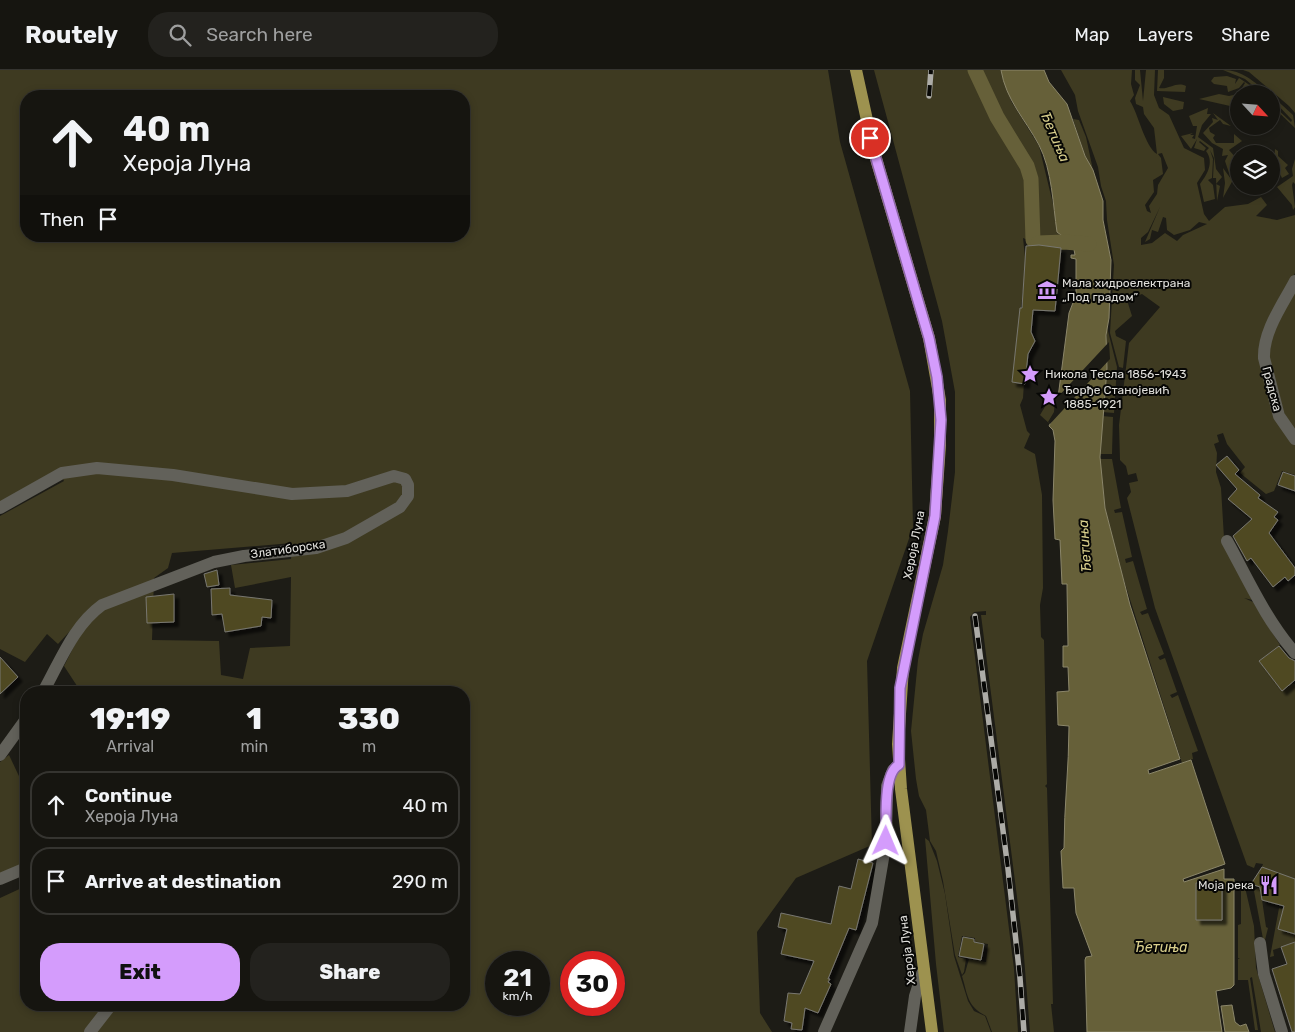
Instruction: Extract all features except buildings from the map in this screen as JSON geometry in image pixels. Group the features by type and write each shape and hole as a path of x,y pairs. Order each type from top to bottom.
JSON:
{"main road":[{"name":"Хероја Луна","path":"856,70 874,152 929,338 937,377 941,420 935,516 900,688 899,765 932,1032"}],"street":[{"name":"Градска","path":"1295,281 1273,323 1264,349 1264,358 1279,416 1295,440"},
{"name":"Златиборска","path":"0,508 62,473 97,468 172,475 292,494 347,491 394,476 404,480 408,485 408,496 400,507 346,538 316,548 244,556 214,562 102,605 88,617 78,631 46,686"},
{"path":"1227,541 1271,622 1295,653"},
{"path":"0,755 20,727"},
{"path":"824,1032 864,945 872,923 886,841 887,786 893,770 899,765"},
{"path":"0,880 20,871"},
{"path":"1260,943 1263,968 1282,1032"},
{"path":"910,1032 915,996 923,971"},
{"path":"90,1032 106,1011"}],"shaded area":[{"path":"0,70 828,70 840,142 910,391 913,527 867,661 872,845 796,878 757,932 760,1013 772,1032 0,1032 0,898 20,889 20,1011 470,1011 470,686 77,686 64,666 96,603 58,644 47,634 25,662 0,649 0,516 64,481 59,472 0,504","holes":["292,543 291,559 231,565 235,588 291,577 290,646 250,648 243,679 221,675 219,641 152,640 154,578 168,568 172,553"]},
{"path":"874,70 969,70 992,118 1019,160 1026,175 1028,240 1023,238 1026,266 1012,382 1024,383 1023,398 1020,405 1027,431 1030,434 1024,448 1035,454 1042,495 1043,588 1040,605 1041,637 1044,640 1047,784 1045,786 1047,788 1053,1004 1051,1004 1054,1032 1030,1032 1023,944 981,615 986,615 986,611 974,612 970,617 1014,969 1018,1032 992,1032 986,1016 975,1008 969,1000 962,976 965,973 969,959 986,962 988,944 975,942 975,938 962,936 958,957 966,959 962,975 955,955 936,851 930,841 926,810 919,796 911,731 918,660 923,634 943,565 948,531 955,472 955,392 942,321"},
{"path":"980,70 1001,70 1011,101 1039,146 1061,237 1038,240 1035,178 1032,166 1001,116"},
{"path":"1061,70 1132,70 1131,84 1134,95 1130,101 1145,137 1157,154 1154,128 1144,114 1143,107 1136,104 1135,98 1140,85 1135,80 1135,70 1140,70 1143,101 1146,70 1155,70 1154,95 1159,108 1169,115 1184,148 1204,158 1205,170 1197,183 1204,214 1209,221 1225,207 1248,204 1261,197 1267,205 1256,216 1277,220 1295,215 1295,273 1261,342 1295,445 1295,475 1282,471 1274,491 1266,494 1240,473 1245,467 1227,444 1223,433 1217,435 1219,442 1214,444 1217,453 1216,472 1221,488 1224,538 1253,600 1244,598 1253,602 1280,645 1259,661 1282,691 1291,683 1295,684 1295,894 1262,867 1263,864 1256,863 1254,868 1247,865 1155,608 1127,498 1131,492 1129,483 1138,481 1136,473 1128,475 1126,466 1120,460 1119,425 1129,343 1160,307 1142,294 1127,300 1132,316 1115,331 1116,336 1126,341 1123,368 1119,367 1110,333 1114,265 1106,201 1098,167 1078,111 1075,95","holes":["1162,153 1168,168 1158,185 1157,194 1149,206 1151,213 1147,211 1145,205 1154,192 1153,180 1163,174 1161,158 1158,154","1160,207 1145,242 1150,239 1152,230 1158,232 1163,217 1166,218 1167,230 1174,235 1190,230 1199,222 1207,224 1183,235 1177,241 1165,233 1152,243 1141,245 1141,238 1148,232"]},
{"path":"1158,70 1164,70 1164,78 1159,88 1182,85 1186,86 1185,92 1157,91"},
{"path":"1223,70 1242,74 1258,85 1252,85 1245,79"},
{"path":"1243,70 1295,70 1295,113 1280,98 1280,85 1264,85 1249,72"},
{"path":"1227,76 1236,79 1235,84 1239,78 1250,85 1244,85 1244,82 1242,85 1230,85 1230,91 1228,92 1227,86 1214,84 1211,81 1214,77"},
{"path":"1219,94 1230,96 1230,106 1199,99"},
{"path":"1163,97 1184,102 1183,109 1173,111 1164,104"},
{"path":"1280,103 1293,115 1295,128 1280,112 1291,122 1292,120 1280,107"},
{"path":"1208,108 1207,114 1211,114 1202,125 1198,137 1213,148 1216,169 1222,177 1216,184 1216,178 1213,178 1214,158 1210,150 1213,159 1212,178 1208,180 1213,185 1215,199 1204,202 1200,184 1210,165 1209,156 1206,151 1209,148 1200,141 1206,148 1204,151 1194,148 1197,139 1191,149 1181,136 1193,133 1190,135 1194,135 1192,138 1195,139 1197,126 1193,126 1189,116"},
{"path":"1213,113 1230,125 1223,124 1220,120 1209,128 1210,132 1215,135 1213,138 1216,143 1234,143 1234,135 1242,141 1236,145 1230,145 1230,176 1225,161 1228,155 1222,156 1223,149 1212,143 1203,133 1213,122 1212,118 1218,120"},
{"path":"1073,119 1079,120 1086,137 1093,170 1085,156"},
{"path":"1280,158 1288,165 1285,168 1289,174 1282,178 1280,174"},
{"path":"1295,159 1295,184 1293,182 1292,185 1295,207 1293,210 1292,205 1280,191 1280,185 1293,176 1292,169"},
{"path":"1223,168 1230,178 1230,185 1223,198 1225,183"},
{"path":"1216,184 1220,186 1217,201"},
{"path":"1295,288 1295,435 1289,428 1267,358 1268,344"},
{"path":"1107,327 1117,367 1114,413 1102,412"},
{"path":"1055,394 1059,395 1056,413 1050,424 1040,415"},
{"path":"1102,416 1113,417 1112,454 1100,454"},
{"path":"1100,459 1112,459 1121,508 1114,510 1115,513 1122,512 1132,557 1125,559 1126,563 1133,561 1147,609 1140,612 1142,615 1148,613 1164,654 1158,657 1160,660 1165,658 1177,692 1170,695 1172,698 1178,695 1198,751 1192,753 1193,759 1182,763 1121,571 1105,508"},
{"path":"9,755 20,778 20,866 0,877 0,762"},
{"path":"925,838 929,841 937,861 945,894 954,956 968,1001 974,1011 985,1016 991,1032 944,1032"},
{"path":"1244,883 1254,926 1256,968 1275,1032 1261,1032 1252,977 1250,978 1258,1030 1255,1030 1248,980 1238,980 1238,959 1240,958 1238,958 1238,925 1241,924 1241,884"},
{"path":"1260,886 1266,927 1268,928 1264,944 1254,891"},
{"path":"1279,908 1295,912 1279,925 1278,929 1295,934 1295,955 1291,944 1273,950 1274,956 1270,957"}],"water":[{"name":"Ђетиња","path":"1001,70 1044,70 1049,82 1067,104 1103,201 1103,220 1111,260 1109,318 1106,335 1107,368 1100,457 1105,508 1130,605 1180,759 1148,770 1149,774 1191,760 1225,864 1183,879 1184,882 1224,869 1224,879 1234,879 1234,985 1231,988 1216,991 1222,1032 1087,1032 1085,960 1086,957 1092,956 1076,913 1074,888 1063,888 1061,851 1064,848 1069,726 1058,725 1057,692 1069,691 1068,667 1063,667 1063,646 1068,646 1067,584 1062,584 1060,540 1055,539 1053,500 1055,441 1053,430 1049,426 1056,413 1069,313 1076,295 1076,259 1071,258 1071,255 1075,255 1073,244 1057,232 1047,165 1039,145 1007,91"},
{"path":"1232,1005 1235,1022 1240,1026 1246,1024 1249,1032 1225,1032 1221,1006"}],"pier":[{"path":"1109,342 1110,359 1050,424 1048,422 1054,412 1055,400"}],"waterway":[{"path":"975,70 997,117 1027,166 1031,179 1033,240"},
{"path":"1038,243 1064,242 1089,244"}],"railway":[{"path":"929,96 931,70"},
{"path":"975,616 1008,869 1024,1032"}],"place":[{"name":"Мала хидроелектрана „Под градом”","path":"1047,290"},
{"name":"Никола Тесла 1856-1943","path":"1030,374"},
{"name":"Ђорђе Станојевић 1885-1921","path":"1049,397"},
{"name":"Моја река","path":"1269,885"}],"route":[{"path":"870,138 924,318 937,377 941,420 939,480 935,516 903,668 898,709 899,765 895,767 888,780 886,841"}]}
